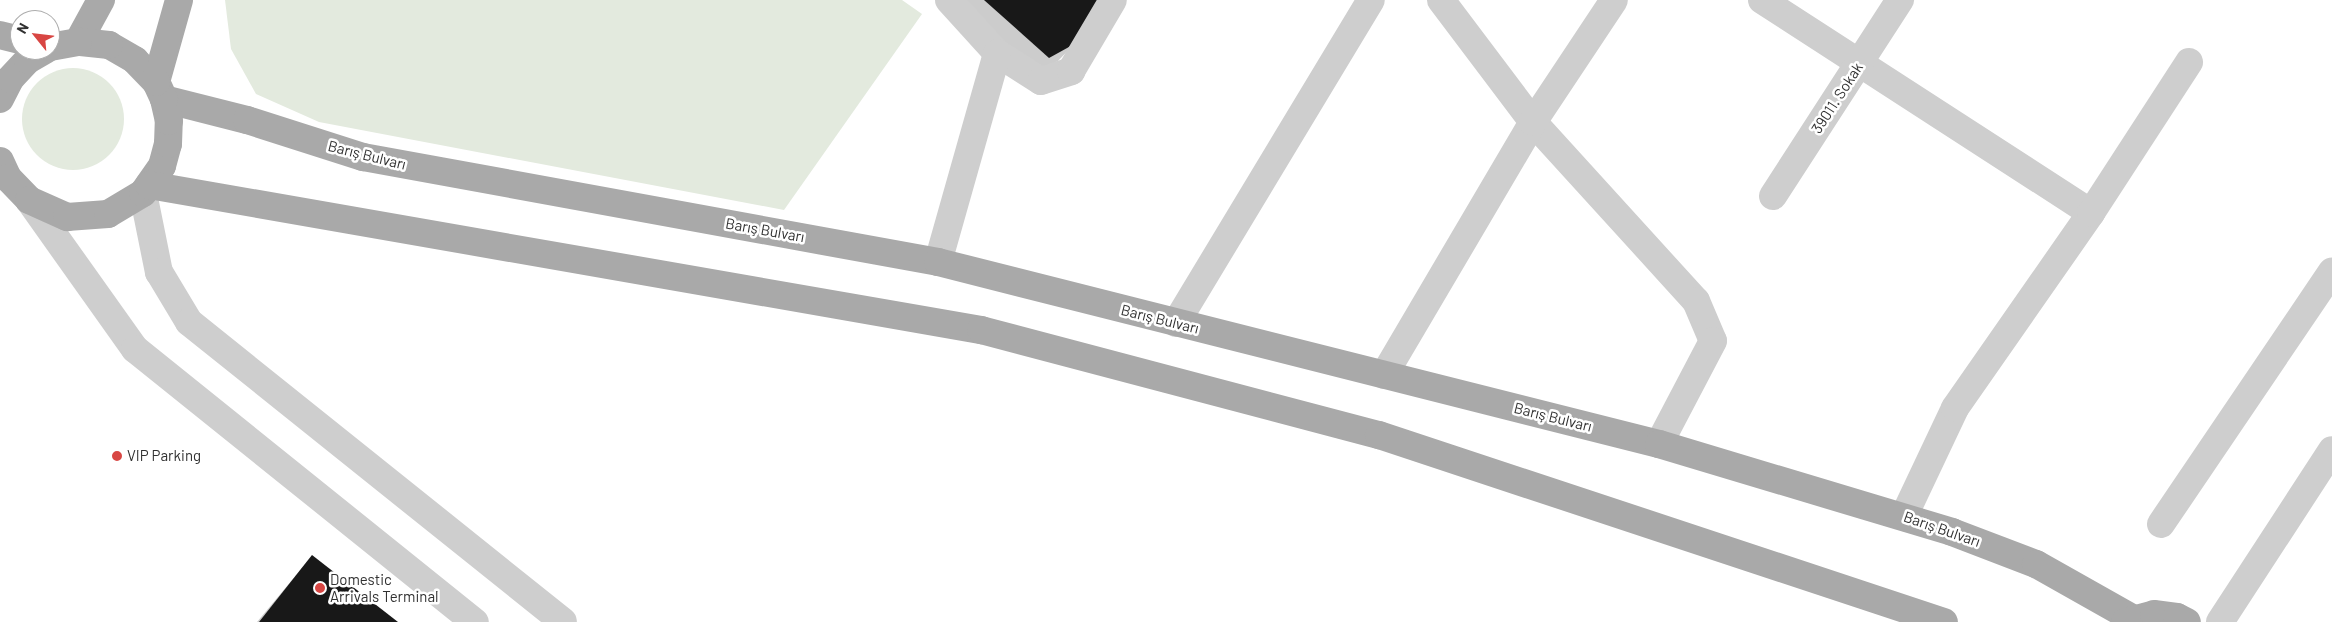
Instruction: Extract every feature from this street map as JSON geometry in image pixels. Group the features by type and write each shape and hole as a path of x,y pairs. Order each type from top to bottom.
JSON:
{"main road":[{"path":"78,42 101,0"},
{"path":"160,90 179,0"},
{"path":"3,170 29,200 67,217 108,214 146,189 162,166 168,144 169,121 160,90 135,60 109,45 78,42 60,45"},
{"path":"0,99 10,79 28,60"},
{"name":"Barış Bulvarı","path":"160,90 246,120 363,157 938,262 1659,444 1904,516 2036,564 2128,620"},
{"path":"146,189 981,330 1379,435 1944,622"},
{"path":"2128,620 2154,614 2177,617 2186,622"}],"street":[{"path":"949,0 997,53 1041,81 1071,72 1113,0"},
{"path":"1176,323 1371,0"},
{"path":"1441,0 1533,122 1696,301 1713,341 1659,444"},
{"path":"1384,375 1533,122 1614,0"},
{"path":"1762,0 2091,213"},
{"name":"39011. Sokak","path":"1774,196 1900,0"},
{"path":"938,262 997,53"},
{"path":"1904,516 1956,408 2091,213 2189,62"},
{"path":"146,189 159,272 189,322 563,622"},
{"path":"29,200 135,349 475,622"},
{"path":"2161,524 2332,271"},
{"path":"2220,622 2332,450"}],"shaded area":[{"path":"225,0 902,0 922,14 784,210 319,122 256,94 231,49"},
{"path":"73,68 93,72 109,83 120,99 124,119 120,139 109,155 93,166 73,170 53,166 37,155 26,139 22,119 26,99 37,83 53,72"}],"building":[{"path":"984,0 1102,0 1078,42 1049,58"},
{"name":"Domestic Arrivals Terminal","path":"312,555 398,622 259,622"}],"place":[{"name":"VIP Parking","path":"117,456"},
{"name":"Domestic Arrivals Terminal","path":"320,588"}]}
